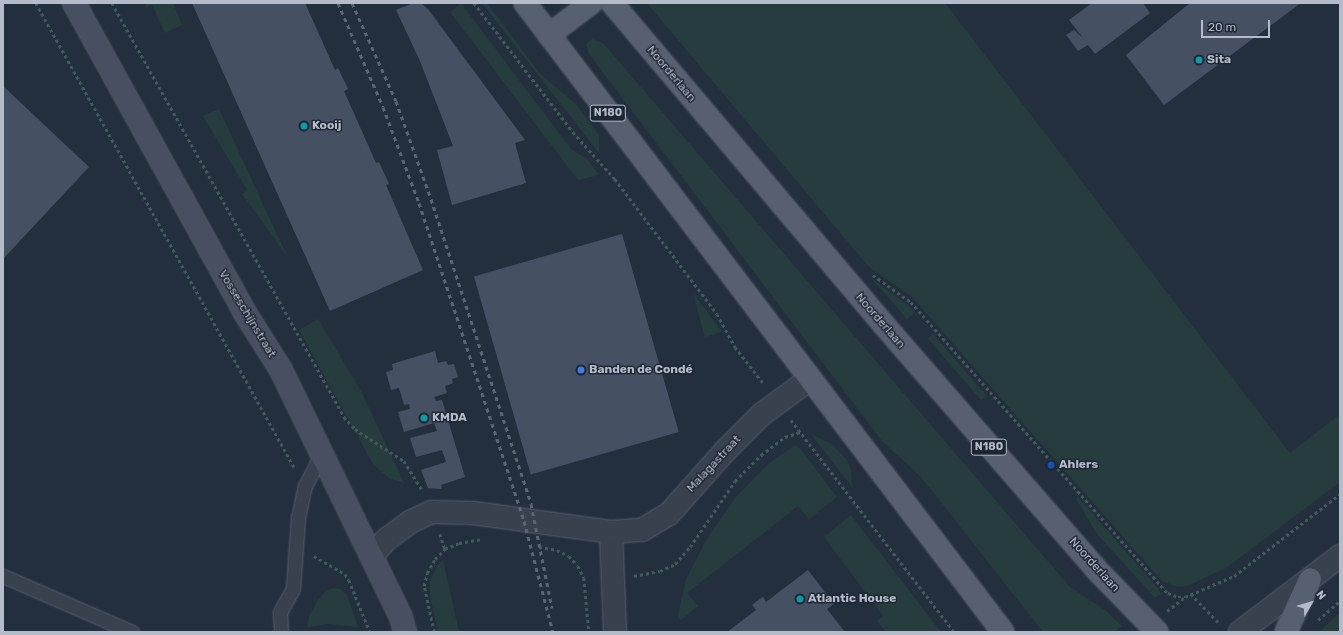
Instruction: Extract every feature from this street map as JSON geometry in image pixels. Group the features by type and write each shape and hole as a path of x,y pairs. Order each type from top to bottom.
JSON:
{"main road":[{"name":"N180","path":"525,3 1003,632"},
{"path":"549,35 591,3"},
{"name":"Noorderlaan","path":"612,3 878,319 1095,568 1156,632"},
{"path":"1286,632 1310,578"}],"street":[{"name":"Vosseschijnstraat","path":"74,3 245,314 281,370 401,617 405,632"},
{"name":"Malagastraat","path":"372,556 387,539 410,522 431,512 473,513 611,532 642,530 668,514 726,450 777,402 810,379"},
{"path":"611,532 615,632"},
{"path":"1231,629 1310,578 1340,556"}],"lane":[{"path":"281,632 280,612 293,589 298,518 305,486 322,452"},
{"path":"3,576 132,632"}],"path":[{"path":"36,3 305,486"},
{"path":"112,3 344,417 355,429 404,461 414,474 431,512"},
{"path":"474,3 573,132 615,179 717,314 735,347 954,632"},
{"path":"929,323 1168,593 1178,598 1234,576 1340,494"},
{"path":"584,578 613,579 660,571 675,564 690,547 735,481 761,455 785,436 800,432"},
{"path":"434,632 424,586 427,573 435,559 445,550 459,543 486,540"},
{"path":"535,546 556,550 569,556 584,578 589,632"},
{"path":"312,552 314,557 345,574 349,580 370,632"},
{"path":"1191,594 1231,629"},
{"path":"1314,627 1320,616 1340,601"}],"green space":[{"path":"145,3 173,3 182,25 165,33 152,5 146,7"},
{"path":"461,3 571,149 587,159 599,175 578,180 450,12"},
{"path":"482,3 487,3 541,75 576,104 599,135 599,153"},
{"path":"647,3 945,3 1290,453 1340,414 1340,482 1226,568 1187,586 1178,587 1162,581 912,297 869,267"},
{"path":"592,39 603,43 1070,587 1105,610 1122,626 1114,632 1043,632 919,475 882,441 589,54 586,44"},
{"path":"219,109 287,256 242,194 247,190 203,116"},
{"path":"872,279 910,307 915,313 907,319"},
{"path":"693,293 722,332 705,337"},
{"path":"318,319 361,391 404,483 389,478 373,464 299,330"},
{"path":"933,334 987,396 982,400 928,339"},
{"path":"812,435 832,444 847,460 851,470 852,487"},
{"path":"795,445 799,447 837,497 809,519 798,506 687,593 698,606 681,620 678,615 686,579 708,537 736,497 767,465"},
{"path":"1078,497 1162,593 1155,598 1097,534 1076,499"},
{"path":"851,515 941,632 886,632 877,621 883,616 824,537"},
{"path":"443,560 459,632 438,632 430,596 430,581 437,566"},
{"path":"333,588 340,589 347,595 358,627 328,624 307,627 309,616 318,600 326,591"},
{"path":"1340,613 1340,632 1321,632 1324,627"}],"building":[{"name":"Kooij","path":"192,3 305,3 335,70 338,68 348,89 344,91 376,163 379,162 389,184 386,185 423,270 330,311"},
{"path":"413,3 422,4 428,9 525,140 515,143 526,183 452,205 437,150 453,146 420,61 396,10"},
{"path":"1092,3 1143,3 1150,13 1095,54 1088,45 1078,51 1066,35 1074,30 1083,38 1069,20"},
{"name":"Sita","path":"1190,3 1301,3 1164,105 1126,55"},
{"path":"3,86 89,167 3,259"},
{"name":"Banden de Condé","path":"622,234 679,432 531,474 474,276"},
{"name":"KMDA","path":"435,351 438,363 446,361 448,365 454,364 458,377 452,379 453,383 445,386 447,393 434,397 436,401 442,400 465,477 441,485 442,489 428,488 421,470 446,462 442,450 416,457 410,438 437,431 434,423 404,432 398,412 410,409 409,404 404,405 399,388 391,390 386,372 393,370 392,364"},
{"name":"Atlantic House","path":"808,570 834,604 827,609 845,632 727,632 756,610 752,605 757,601 763,597 766,602"}],"railway":[{"path":"338,3 383,107 419,203 524,521 553,632"},
{"path":"352,3 396,101 431,199 531,504 552,608"}],"place":[{"name":"Sita","path":"1199,60"},
{"name":"Kooij","path":"304,126"},
{"name":"Banden de Condé","path":"581,370"},
{"name":"KMDA","path":"424,418"},
{"name":"Ahlers","path":"1051,465"},
{"name":"Atlantic House","path":"800,599"}]}
